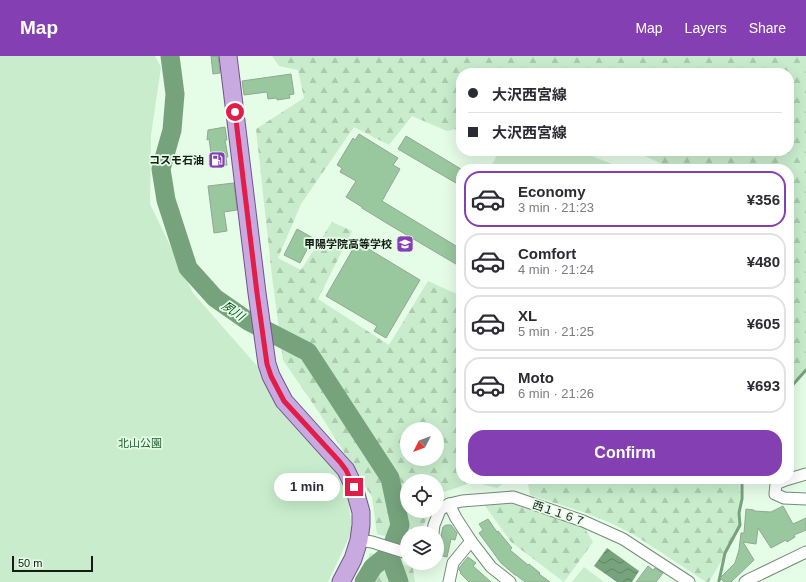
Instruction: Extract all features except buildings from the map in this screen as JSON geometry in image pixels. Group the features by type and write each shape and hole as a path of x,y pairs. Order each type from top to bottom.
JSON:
{"main road":[{"path":"232,60 257,293 267,364 271,376 284,401 340,462 351,479 358,497 361,512 361,525 366,541 353,559 341,582"}],"street":[{"path":"794,477 806,474"},
{"path":"776,484 775,494 784,498 806,499"},
{"name":"西１１６７","path":"449,504 462,501 513,497 583,521 623,539 689,582"},
{"path":"434,526 440,510 449,504 471,541 491,568 510,582"},
{"path":"366,541 400,551"},
{"path":"449,582 453,563 471,541"},
{"path":"745,582 806,552"}],"green space":[{"name":"北山公園","path":"0,56 155,56 161,67 151,135 150,204 193,293 258,367 278,404 346,480 352,531 328,582 0,582"},
{"path":"272,56 806,56 806,369 794,381 794,164 662,164 645,156 794,156 794,68 456,68 456,129 447,131 412,116 389,145 354,127 301,204 278,258 301,270 332,222 352,231 318,299 389,345 428,281 456,294 456,484 467,484 444,492 444,474 400,474 400,518 427,518 423,526 400,526 400,540 377,534 372,497 320,414 283,360 256,129 304,98 298,70 279,66"},
{"path":"496,156 592,156 612,164 492,164"},
{"path":"481,484 503,484 497,488"},
{"path":"528,484 739,484 741,527 709,582 706,582 636,536 613,524 586,513 530,495"},
{"path":"483,503 511,503 584,527 593,542 564,582 511,542"},
{"path":"370,553 400,563 400,570 413,570 415,582 360,582"},
{"path":"584,567 604,582 572,582"}],"water":[{"path":"607,548 639,571 632,582 617,582 594,566"}],"waterway":[{"name":"夙川","path":"170,56 175,94 172,130 161,169 166,200 188,268 215,298 248,321 308,352 390,478 400,525 389,554 373,567 364,582"},
{"path":"794,383 806,370"},
{"path":"719,581 725,553 740,525 739,513 742,499 742,484"},
{"path":"389,554 399,582"}],"place":[{"name":"コスモ石油","path":"217,160"},
{"name":"甲陽学院高等学校","path":"405,244"}],"route":[{"path":"235,112 267,364 271,376 284,401 340,462 346,470 354,487"}]}
